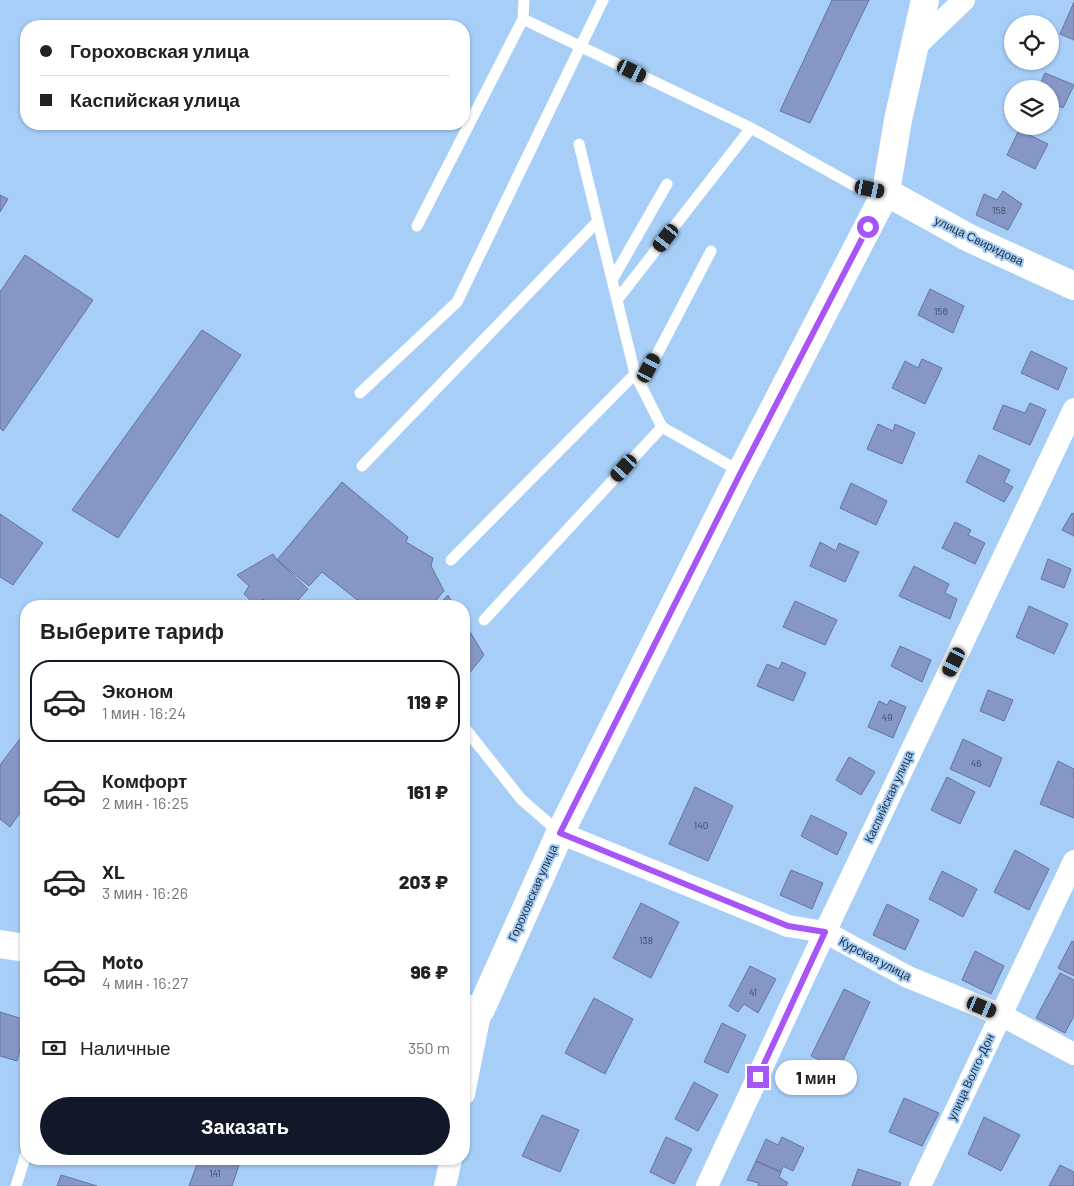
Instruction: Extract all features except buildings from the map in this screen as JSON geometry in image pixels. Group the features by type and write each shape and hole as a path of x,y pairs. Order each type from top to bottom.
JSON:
{"street":[{"name":"Гороховская улица","path":"470,1030 472,1009 741,472 886,192 898,120 925,0"},
{"path":"914,48 964,0"},
{"name":"улица Свиридова","path":"886,192 969,238 1074,286"},
{"name":"Каспийская улица","path":"707,1186 825,932 1074,409"},
{"name":"Курская улица","path":"560,833 788,926 825,932 908,977 1001,1015 1074,1054"},
{"name":"улица Волго-Дон","path":"920,1186 1074,861"},
{"path":"0,944 20,947"},
{"path":"445,1186 450,1165"}],"lane":[{"path":"470,123 523,20 524,0"},
{"path":"360,393 457,302 603,0"},
{"path":"523,20 751,128 855,186 886,192"},
{"path":"617,300 751,128"},
{"path":"417,226 466,130"},
{"path":"579,144 635,374 640,385 662,427 741,472"},
{"path":"612,280 667,184"},
{"path":"362,466 598,221"},
{"path":"640,385 711,251"},
{"path":"451,560 635,374"},
{"path":"484,620 662,427"},
{"path":"470,734 521,799 560,833"},
{"path":"16,1186 23,1165"}],"route":[{"path":"758,1077 825,932 788,926 560,833 741,472 868,227"}]}
